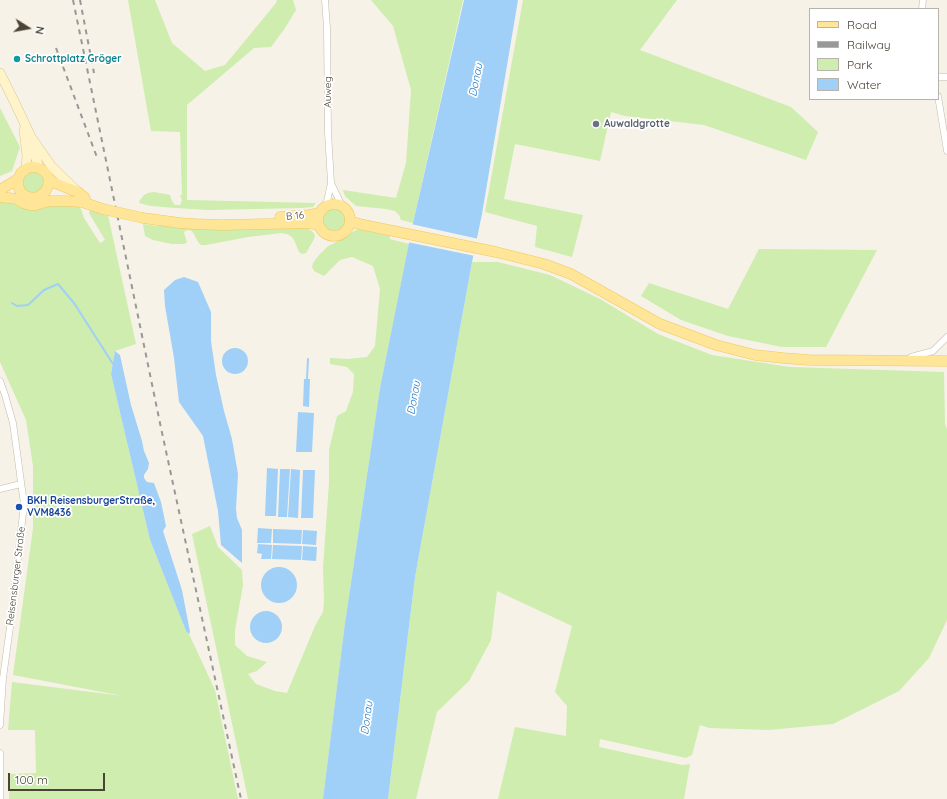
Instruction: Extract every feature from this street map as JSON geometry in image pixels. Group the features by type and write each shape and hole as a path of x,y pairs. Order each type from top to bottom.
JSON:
{"main road":[{"path":"0,73 31,137 52,167 82,197"},
{"path":"22,119 27,149 26,169 35,167 39,168 31,137"},
{"name":"B 16","path":"39,168 55,183 103,206 180,223 215,225 309,223 319,225"},
{"name":"B 16","path":"0,191 18,179 21,173 26,169"},
{"path":"18,179 21,193"},
{"path":"45,192 49,179"},
{"name":"B 16","path":"0,191 21,193 32,198 51,191 82,197"},
{"name":"B 16","path":"0,197 17,199 23,203 36,205 49,201 82,197"},
{"path":"331,204 342,206 348,212 350,221 347,228 344,232 333,236 325,233 321,229 318,221 323,210 331,204"},
{"name":"B 16","path":"143,215 191,219 270,218 309,215 323,210"},
{"name":"B 16","path":"270,218 296,223"},
{"path":"350,221 496,252 544,264 571,274 660,324 725,348 755,355 810,360 947,361"}],"street":[{"name":"Auweg","path":"323,210 331,183 328,132 327,28 324,0"},
{"path":"939,100 947,152"},
{"name":"Auweg","path":"331,183 342,206"},
{"path":"900,360 921,355 933,350 947,337"},
{"name":"Reisensburger Straße","path":"0,381 13,424 24,504 3,678 0,725"},
{"path":"0,489 21,484"},
{"path":"0,753 0,799"}],"green space":[{"path":"128,0 155,0 172,43 205,71 225,65 277,0 293,0 296,10 271,47 254,48 187,105 187,200 316,203 313,207 208,210 151,206 139,203 144,195 154,192 170,195 175,205 180,205 182,200 180,195 182,195 180,132 151,131"},
{"path":"371,0 463,0 413,223 401,220 395,211 356,206 345,196 343,190 396,198 406,163 411,90 393,26"},
{"path":"523,0 677,0 640,50 791,107 818,132 806,160 704,125 625,116 611,112 600,161 515,144 504,199 583,215 572,257 535,247 537,226 485,212"},
{"path":"0,108 20,147 12,171 0,176"},
{"path":"31,172 38,172 44,180 45,183 39,193 31,194 25,189 22,182 25,176"},
{"path":"0,202 40,208 59,205 77,205 81,209 84,218 100,243 105,240 89,212 91,209 108,215 136,344 115,351 111,374 150,540 186,631 189,634 215,690 238,799 9,799 9,774 36,773 35,730 8,730 12,682 123,696 13,675 33,528 33,466 26,420 0,362"},
{"path":"334,209 338,210 344,216 344,224 338,230 334,231 330,230 324,224 323,220 324,216 330,210"},
{"path":"143,224 156,226 305,226 315,235 306,253 303,254 298,250 292,237 287,234 281,233 248,237 201,245 192,231 188,230 184,233 187,242 184,244 172,244 153,240 145,236"},
{"path":"356,230 390,236 390,239 409,244 380,388 345,623 323,799 248,799 192,534 210,526 218,547 242,570 243,585 235,630 235,645 247,656 267,662 257,671 248,674 256,684 275,691 287,693 315,626 323,612 323,568 329,483 329,450 337,416 346,411 353,392 354,374 347,367 330,364 330,358 348,359 367,357 375,346 380,289 373,266 352,257 340,260 324,276 314,271 312,267 319,255 328,246 347,237"},
{"path":"759,249 877,250 826,347 782,347 728,336 681,320 641,296 649,283 728,309"},
{"path":"472,262 498,262 550,275 600,299 658,334 712,355 790,367 944,372 945,424 947,429 947,620 929,658 899,691 833,724 769,730 709,728 700,725 692,755 686,758 600,739 599,747 682,765 690,764 684,799 498,799 515,727 566,736 567,706 555,692 572,626 497,591 491,640 469,681 437,712 416,799 388,799 415,577"}],"water":[{"name":"Donau","path":"464,0 518,0 482,214 415,577 388,799 323,799 345,623 380,388 413,223"},
{"path":"184,277 198,282 211,312 211,341 216,375 232,439 238,474 236,509 237,518 242,530 242,563 221,545 218,511 203,436 179,402 164,290 175,280"},
{"path":"235,348 244,352 248,361 244,370 235,374 226,370 222,361 226,352"},
{"path":"115,351 120,355 131,405 144,451 149,463 144,478 147,482 154,483 161,502 166,526 163,531 182,590 190,632 189,634 186,631 150,540 111,374"},
{"path":"304,379 310,379 309,407 303,406"},
{"path":"298,412 314,413 312,452 296,452"},
{"path":"267,468 278,469 276,516 265,516"},
{"path":"280,469 290,469 287,517 278,517"},
{"path":"291,469 300,470 298,518 288,517"},
{"path":"303,470 309,470 307,518 301,518"},
{"path":"309,470 315,470 313,518 307,518"},
{"path":"258,528 272,529 271,543 257,543"},
{"path":"273,529 302,530 301,544 273,543"},
{"path":"303,530 317,531 316,545 302,544"},
{"path":"258,544 272,545 271,559 261,559 262,554 257,553"},
{"path":"273,545 302,546 301,560 272,559"},
{"path":"303,546 317,547 316,561 302,560"},
{"path":"283,567 292,572 296,578 296,592 292,598 283,603 275,603 266,598 262,592 261,581 266,572 272,568"},
{"path":"266,611 277,616 282,627 277,638 266,643 255,638 250,627 255,616"}],"pier":[{"path":"411,224 479,239 475,256 407,242"}],"waterway":[{"path":"12,303 17,306 28,305 44,290 58,284 74,303 113,364"},
{"path":"307,379 308,359"}],"railway":[{"path":"73,0 161,428 241,799"},
{"path":"80,0 94,73"},
{"path":"56,48 98,160"}],"place":[{"name":"Schrottplatz Gröger","path":"17,59"},
{"name":"Auwaldgrotte","path":"596,124"},
{"name":"BKH ReisensburgerStraße, VVM8436","path":"19,507"}]}
